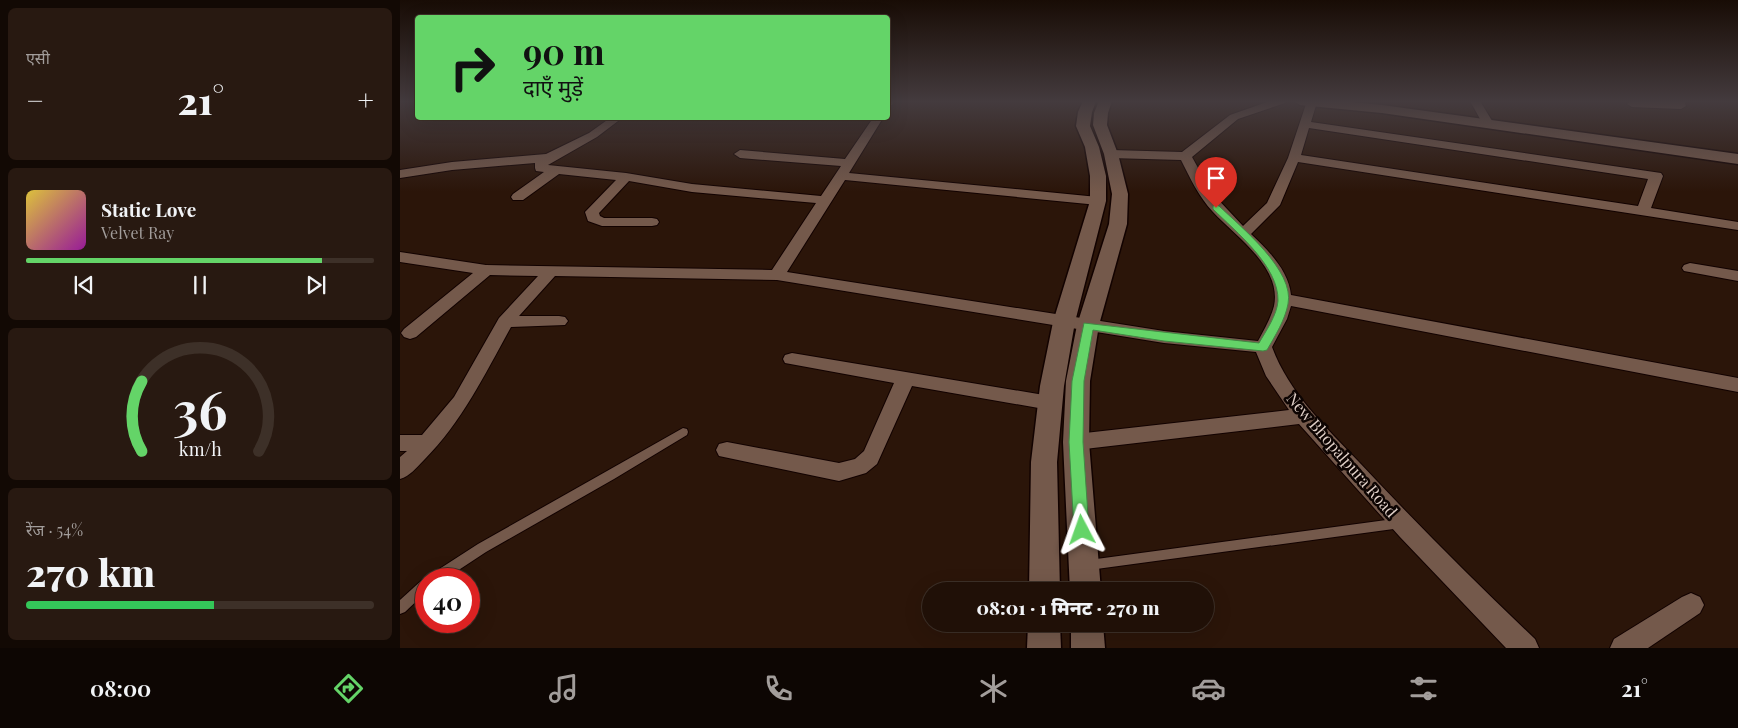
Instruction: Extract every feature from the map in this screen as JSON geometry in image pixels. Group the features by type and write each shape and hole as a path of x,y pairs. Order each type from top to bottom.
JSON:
{"street":[{"path":"598,131 549,158 540,164 541,168 626,177 692,188 825,200"},
{"path":"777,275 869,131"},
{"path":"1044,582 1044,462 1050,403 1064,322 1098,201 1098,176 1092,147 1085,131"},
{"path":"1085,582 1076,442 1078,381 1088,325 1118,224 1120,194 1111,154 1102,131"},
{"path":"1111,154 1185,156 1217,131"},
{"path":"1243,234 1273,205 1294,158 1303,131"},
{"path":"1354,131 1656,176 1642,212"},
{"path":"1541,131 1738,158"},
{"path":"740,154 849,163"},
{"path":"400,257 486,270 777,275 1164,337 1263,347 1274,327 1283,303 1282,287 1272,266 1216,208 1198,182 1185,156"},
{"path":"400,174 452,166 549,158"},
{"path":"1294,158 1738,226"},
{"path":"518,197 556,170"},
{"path":"842,176 1098,201"},
{"path":"626,177 592,212 593,218 602,222 652,222"},
{"path":"1690,268 1738,276"},
{"path":"410,333 486,270"},
{"path":"400,471 428,443 461,401 505,322 550,272"},
{"path":"1283,299 1738,385"},
{"path":"505,322 559,321"},
{"name":"New Bhopalpura Road","path":"1263,347 1267,364 1304,416 1401,523 1525,648"},
{"path":"792,359 1050,403"},
{"path":"727,450 839,472 856,469 867,464 873,454 906,378"},
{"path":"1076,442 1304,416"},
{"path":"400,444 428,443"},
{"path":"1624,648 1691,605"},
{"path":"1044,632 1044,648"},
{"path":"1087,632 1088,648"}],"lane":[{"path":"451,568 482,548 610,476 683,432"},
{"path":"1084,565 1401,523"},
{"path":"400,608 415,594"}],"route":[{"path":"1082,530 1076,442 1077,396 1088,325 1164,337 1263,347 1274,327 1283,303 1282,287 1277,276 1272,266 1256,247 1216,208"}]}
